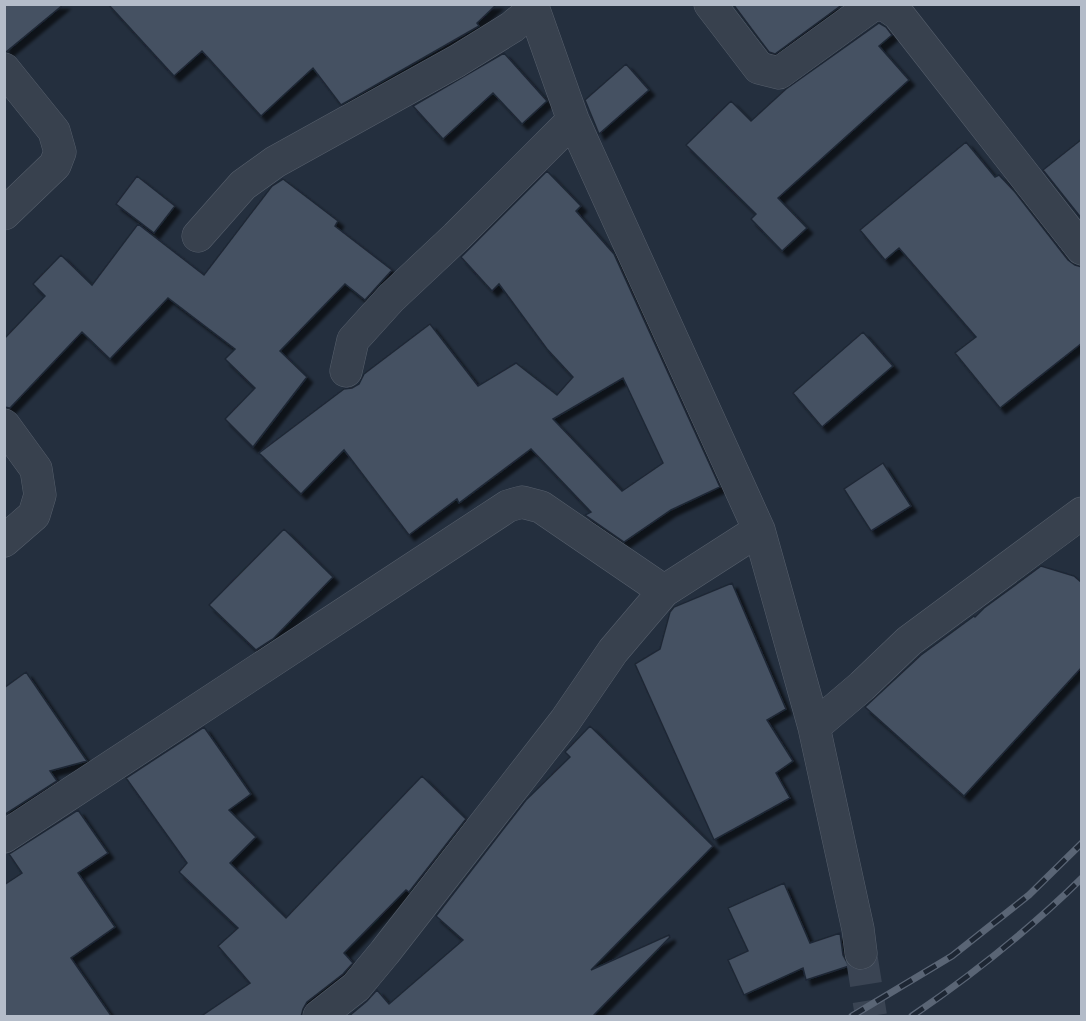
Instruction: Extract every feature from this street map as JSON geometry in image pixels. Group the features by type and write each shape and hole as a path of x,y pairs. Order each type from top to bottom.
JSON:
{"street":[{"path":"710,4 759,68 779,73 873,5 885,5 898,14 1082,249"},
{"path":"198,236 243,185 275,162 457,62 512,27 533,7 573,120 759,530 814,727 858,928 861,952"},
{"path":"4,69 54,131 60,152 55,165 4,214"},
{"path":"346,371 353,340 391,298 456,237 573,120"},
{"path":"4,425 36,469 40,495 34,515 4,541"},
{"path":"4,837 508,506 522,502 541,507 664,591"},
{"path":"814,727 862,686 909,641 1082,513"},
{"path":"319,1017 356,987 385,952 565,721 613,651 664,591 759,530"}],"building":[{"path":"4,4 64,4 6,52 4,51"},
{"path":"108,4 497,4 477,23 479,26 341,105 313,68 261,116 202,51 174,76"},
{"path":"733,4 843,4 775,54 769,52"},
{"path":"879,23 886,27 892,35 879,46 909,80 778,198 807,228 782,251 751,219 756,214 686,145 731,101 751,121 786,89"},
{"path":"504,53 547,101 522,124 493,93 443,139 413,106"},
{"path":"626,64 649,90 599,134 585,100"},
{"path":"1082,139 1082,219 1043,170"},
{"path":"966,142 995,177 999,175 1015,192 1068,260 1082,267 1082,343 1000,408 955,353 976,337 899,248 885,260 860,230"},
{"path":"547,171 581,206 576,211 614,254 720,487 671,510 624,542 585,515 591,512 531,449 459,503 457,499 409,535 344,450 301,494 259,453 344,389 359,384 364,374 430,324 478,386 516,363 557,395 573,377 547,349 499,284 492,291 461,257","holes":["623,378 663,463 622,491 553,419"]},
{"path":"137,176 175,206 154,233 116,204"},
{"path":"283,179 338,221 335,226 392,270 365,300 345,284 280,351 307,377 253,447 225,419 255,388 225,359 235,349 168,298 110,359 82,332 10,408 4,407 4,339 45,296 33,284 61,255 92,285 138,224 204,275 272,186"},
{"path":"863,332 893,366 822,427 793,393"},
{"path":"883,463 911,506 871,531 844,489"},
{"path":"284,529 333,577 273,639 256,650 209,605"},
{"path":"1041,566 1074,576 1082,583 1082,667 964,796 865,707 921,655"},
{"path":"732,583 786,709 767,720 793,761 776,773 790,798 714,840 635,664 660,649 670,612 674,607"},
{"path":"26,672 87,761 50,771 57,781 4,815 4,688"},
{"path":"590,726 713,846 591,970 669,935 670,937 592,1017 348,1017 377,990 389,1004 463,940 436,916 526,800 570,757 565,752"},
{"path":"204,727 251,794 229,810 256,837 230,863 286,918 422,776 466,819 409,892 406,890 344,953 353,963 343,974 307,1002 301,1017 200,1017 250,983 218,946 238,928 179,872 187,863 126,778"},
{"path":"78,810 108,853 78,873 115,927 71,958 112,1017 4,1017 4,885 22,873 9,854"},
{"path":"784,883 810,943 840,933 843,955 849,966 806,980 803,968 744,995 728,960 748,951 728,908"}],"tunnel":[{"path":"861,953 871,1016"}],"railway":[{"path":"852,1016 952,956 1029,895 1082,843"},
{"path":"912,1016 1000,951 1082,878"}]}
